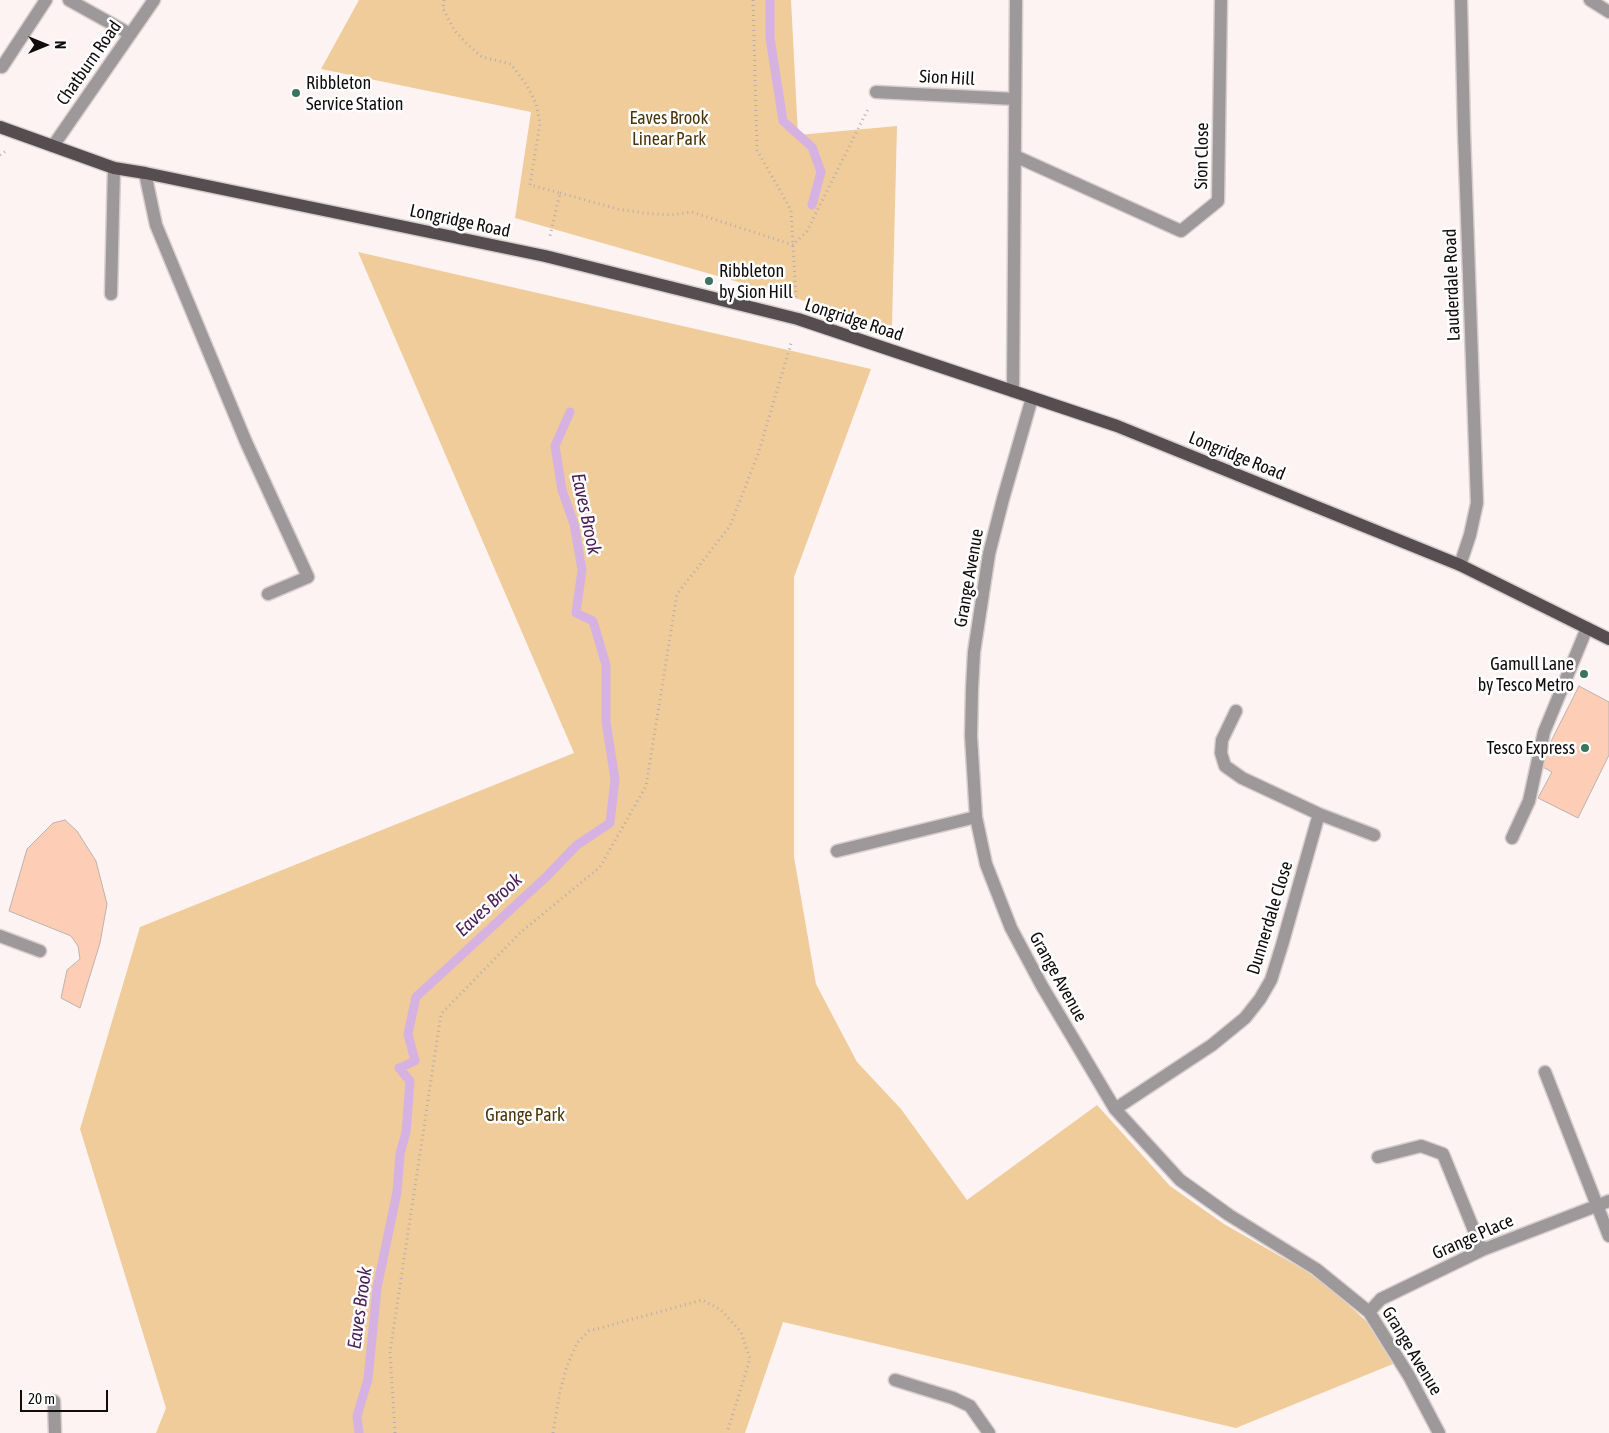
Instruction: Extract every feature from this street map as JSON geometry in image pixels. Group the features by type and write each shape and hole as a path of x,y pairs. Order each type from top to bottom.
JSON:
{"main road":[{"name":"Longridge Road","path":"0,127 114,168 545,256 798,319 1117,426 1460,565 1609,639"}],"street":[{"path":"0,66 2,68 46,0"},
{"path":"69,0 130,34"},
{"name":"Chatburn Road","path":"53,146 154,0"},
{"path":"1013,391 1016,0"},
{"name":"Sion Close","path":"1015,156 1181,231 1218,201 1221,0"},
{"name":"Lauderdale Road","path":"1460,565 1470,535 1477,504 1461,0"},
{"path":"1590,0 1609,12"},
{"name":"Sion Hill","path":"876,92 1015,98"},
{"path":"111,294 114,168"},
{"path":"145,173 156,226 246,442 308,576 268,594"},
{"name":"Grange Avenue","path":"1032,398 989,554 974,652 971,736 976,816 986,864 1011,928 1042,986 1115,1109 1180,1180 1229,1215 1316,1269 1369,1312 1409,1376 1439,1433"},
{"path":"1512,838 1529,801 1544,732 1587,628"},
{"path":"1236,711 1222,740 1221,753 1225,766 1242,778 1319,814 1374,835"},
{"name":"Dunnerdale Close","path":"1115,1109 1212,1045 1245,1018 1260,999 1271,980 1319,814"},
{"path":"837,851 976,816"},
{"path":"0,936 40,951"},
{"path":"1545,1072 1603,1203 1609,1236"},
{"path":"1378,1156 1420,1146 1443,1154 1482,1250"},
{"name":"Grange Place","path":"1369,1312 1381,1299 1482,1250 1603,1203"},
{"path":"895,1380 953,1398 970,1406 989,1433"},
{"path":"54,1402 55,1433"}],"path":[{"path":"444,0 443,9 455,31 482,57 511,64 526,84 536,103 540,123 530,186 618,209 671,215 692,212 793,245"},
{"path":"395,1433 390,1352 441,1014 520,932 600,867 646,786 677,594 730,526 758,454 798,319 791,210 757,150 753,0"},
{"path":"793,245 807,231 876,92"},
{"path":"545,256 560,193"},
{"path":"554,1433 560,1391 568,1366 577,1343 589,1331 702,1300 721,1310 741,1332 750,1360 726,1433"}],"green space":[{"name":"Eaves Brook Linear Park","path":"359,0 791,0 798,135 897,126 892,326 515,218 531,112 321,69"},
{"name":"Grange Park","path":"358,252 871,369 794,577 794,857 816,984 857,1062 901,1109 967,1200 1097,1105 1170,1186 1224,1224 1306,1271 1337,1294 1366,1321 1393,1364 1236,1428 783,1322 745,1433 156,1433 166,1408 80,1129 140,927 574,753"}],"building":[{"path":"1579,686 1609,702 1609,755 1578,818 1538,798 1552,772 1539,765"},
{"path":"65,820 77,831 96,861 107,904 100,943 80,1008 61,998 67,970 80,959 78,946 71,936 9,911 27,849 53,823"}],"waterway":[{"path":"770,0 770,38 783,121 812,147 821,172 812,205"},
{"name":"Eaves Brook","path":"359,1433 357,1416 368,1379 377,1288 397,1192 400,1154 406,1132 410,1081 399,1068 415,1061 408,1034 416,997 546,877 577,845 610,823 615,779 606,722 606,665 593,621 576,613 582,570 574,524 562,490 555,446 570,412"}],"place":[{"name":"Ribbleton Service Station","path":"296,93"},
{"name":"Ribbleton by Sion Hill","path":"709,281"},
{"name":"Gamull Lane by Tesco Metro","path":"1584,674"},
{"name":"Tesco Express","path":"1585,748"}]}
